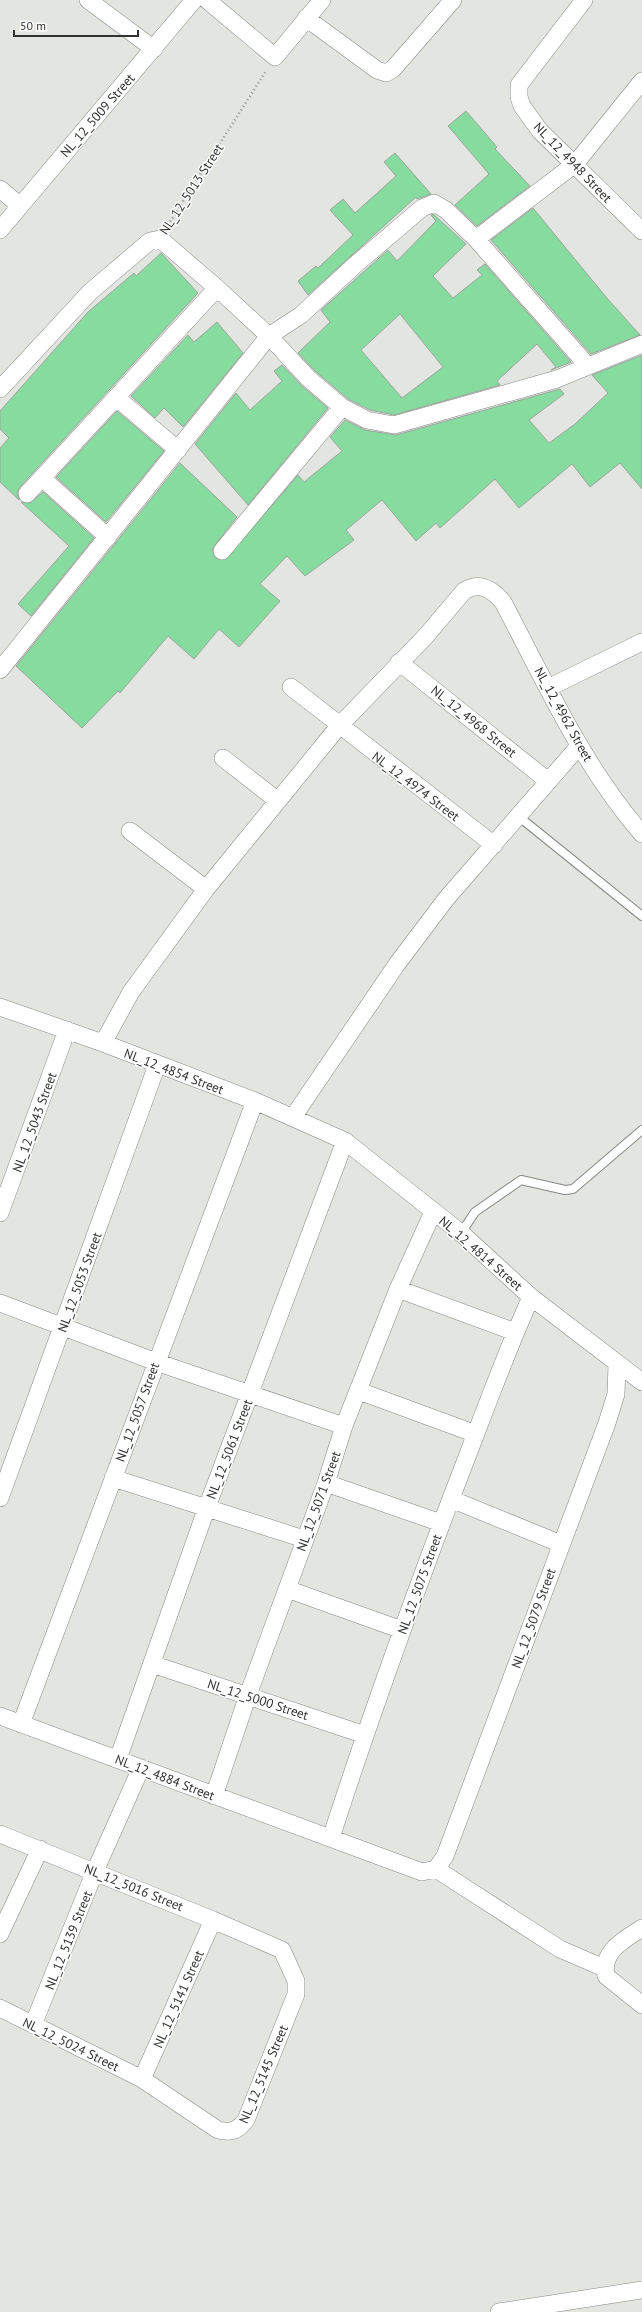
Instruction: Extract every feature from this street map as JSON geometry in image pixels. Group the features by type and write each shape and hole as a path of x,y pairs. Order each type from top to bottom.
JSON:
{"street":[{"path":"88,0 154,49"},
{"name":"NL_12_5009 Street","path":"0,230 194,0"},
{"path":"207,0 275,57 322,0"},
{"path":"306,18 377,70 386,73 393,69 453,0"},
{"name":"NL_12_4948 Street","path":"584,0 519,85 519,97 522,106 540,131 642,231"},
{"path":"476,239 575,164 642,81"},
{"path":"0,189 19,206"},
{"path":"0,670 269,336 301,315 355,265 422,208 434,204 446,210 476,239 588,366"},
{"path":"160,239 217,288 269,336 308,378 342,407 367,420 394,425 557,379 642,344"},
{"name":"NL_12_5013 Street","path":"0,389 90,292 150,241 160,239"},
{"path":"27,494 217,288"},
{"path":"117,398 178,450"},
{"path":"222,551 342,407"},
{"path":"42,478 108,537"},
{"name":"NL_12_4962 Street","path":"399,662 425,637 464,590 477,586 491,591 502,602 579,746 628,818 642,834"},
{"path":"548,688 642,642"},
{"path":"103,1043 131,992 206,890 339,726 399,662"},
{"name":"NL_12_4968 Street","path":"399,662 548,781"},
{"name":"NL_12_4974 Street","path":"291,687 339,726 494,845"},
{"path":"293,1117 398,964 446,899 579,746"},
{"path":"223,758 278,801"},
{"path":"130,831 206,890"},
{"name":"NL_12_4854 Street","path":"0,1008 103,1043 255,1101 345,1141"},
{"name":"NL_12_5043 Street","path":"0,1213 67,1030"},
{"name":"NL_12_5053 Street","path":"0,1498 158,1065"},
{"name":"NL_12_5057 Street","path":"21,1724 255,1101"},
{"name":"NL_12_4814 Street","path":"345,1141 461,1233 531,1297 642,1382"},
{"name":"NL_12_5061 Street","path":"118,1760 207,1507 345,1141"},
{"name":"NL_12_5071 Street","path":"214,1796 248,1695 304,1539 326,1483 344,1426 398,1289 433,1212"},
{"path":"398,1289 515,1332"},
{"name":"NL_12_5075 Street","path":"331,1838 365,1735 441,1523 515,1332 531,1297"},
{"path":"0,1303 156,1362 251,1393 344,1426"},
{"name":"NL_12_5079 Street","path":"436,1869 445,1856 561,1544 608,1423 616,1394 617,1364"},
{"path":"359,1391 476,1434"},
{"path":"113,1478 304,1539"},
{"path":"326,1483 441,1523"},
{"path":"451,1499 561,1544"},
{"path":"287,1589 402,1630"},
{"name":"NL_12_5000 Street","path":"152,1664 365,1735"},
{"name":"NL_12_4884 Street","path":"0,1716 422,1872 436,1869"},
{"name":"NL_12_5139 Street","path":"33,2025 95,1871 142,1768"},
{"name":"NL_12_5016 Street","path":"0,1834 95,1871 267,1943"},
{"path":"0,1934 40,1849"},
{"path":"436,1869 560,1949 604,1968"},
{"name":"NL_12_5141 Street","path":"142,2079 213,1920"},
{"path":"642,1928 616,1945 607,1957 604,1968 606,1976 642,2006"},
{"name":"NL_12_5145 Street","path":"142,2079 218,2130 229,2133 238,2130 246,2120 296,1994 296,1981 282,1950 267,1943"},
{"name":"NL_12_5024 Street","path":"0,2008 142,2079"},
{"path":"500,2312 642,2290"}],"lane":[{"path":"518,816 642,916"},
{"path":"461,1233 475,1212 520,1180 565,1190 573,1189 642,1130"}],"path":[{"name":"NL_12_5013 Street","path":"160,239 275,57"}],"building":[{"path":"466,111 497,147 495,149 530,186 477,226 455,205 489,174 448,126"},
{"path":"395,153 431,194 417,199 416,197 308,295 298,281 316,266 318,268 353,235 330,210 343,199 355,213 396,176 384,162"},
{"path":"533,208 606,297 640,335 591,354 491,240"},
{"path":"433,214 466,244 433,276 453,298 482,275 477,270 485,264 571,362 551,370 556,367 537,344 497,381 500,385 394,415 370,410 348,399 315,371 298,353 330,322 321,310 388,250 397,261 436,221 431,215","holes":["400,314 443,367 402,398 361,350"]},
{"path":"161,253 198,293 20,487 17,492 19,500 0,482 0,448 9,438 0,429 0,411 88,312 134,273 136,276"},
{"path":"217,322 243,353 183,427 164,408 155,418 131,396 188,335 194,342"},
{"path":"642,355 642,489 620,463 590,487 572,464 519,508 495,479 440,528 436,523 416,541 382,500 346,530 354,540 305,576 287,556 260,584 280,601 239,647 219,629 194,659 168,636 120,693 118,691 82,728 16,666 180,463 237,517 212,549 215,558 225,560 298,475 304,482 342,451 330,437 345,420 365,430 396,435 560,389 564,394 529,420 549,443 575,424 608,393 592,375"},
{"path":"282,365 302,386 328,408 248,505 195,444 236,393 250,410 282,381 274,371"},
{"path":"117,411 164,451 106,522 56,477"},
{"path":"43,492 94,538 31,616 18,604 69,546 21,502 30,503"}]}
